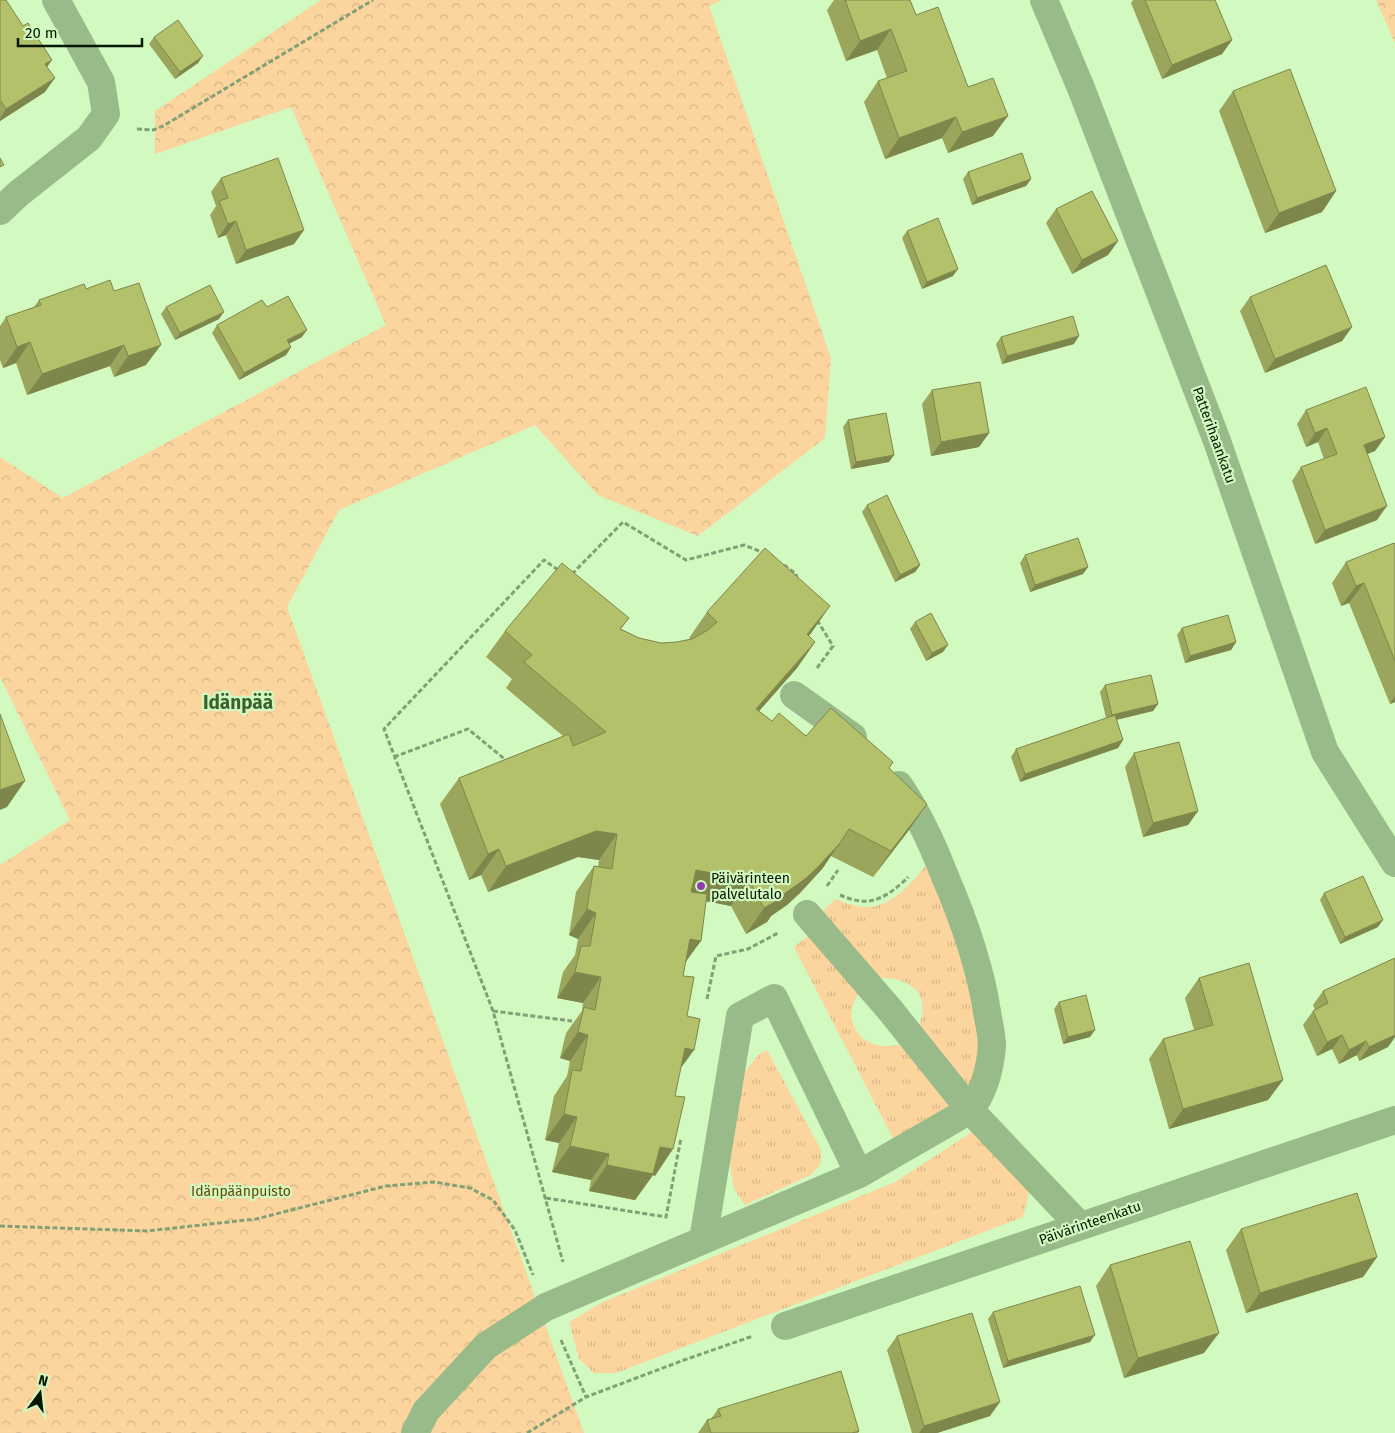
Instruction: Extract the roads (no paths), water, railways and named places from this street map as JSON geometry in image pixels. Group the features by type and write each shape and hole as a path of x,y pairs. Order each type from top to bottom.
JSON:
{"street":[{"path":"0,211 18,194 89,138 106,114 101,82 56,0"},
{"name":"Patterihaankatu","path":"1044,0 1081,88 1217,441 1325,752 1395,863"},
{"path":"414,1433 426,1411 486,1346 546,1307 859,1174 970,1110 979,1099 988,1075 992,1044 984,990 962,916 933,847 910,800 878,756 794,696"},
{"path":"807,914 890,1010 970,1110 1080,1226"},
{"path":"703,1240 740,1016 774,998 859,1174"},
{"name":"Päivärinteenkatu","path":"785,1326 1395,1120"}],"place":[{"name":"Päivärinteen palvelutalo","path":"701,886"}],"district":[{"name":"Idänpää","path":"238,702"}],"park label":[{"name":"Idänpäänpuisto","path":"241,1191"}]}
